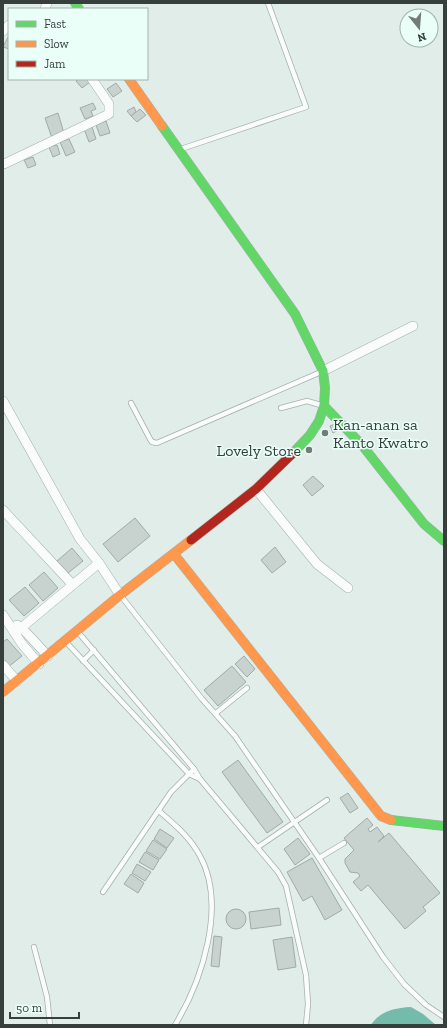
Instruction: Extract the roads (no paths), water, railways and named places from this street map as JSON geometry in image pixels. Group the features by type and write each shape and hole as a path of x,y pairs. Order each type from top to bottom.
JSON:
{"street":[{"path":"4,164 109,114 109,104 93,80"},
{"path":"3,692 120,596 256,489 295,452 310,435 319,421 324,406 325,388 323,371 305,331 283,295 130,80"},
{"path":"323,371 413,326"},
{"path":"324,406 364,445 424,523 436,536 444,541"},
{"path":"4,407 80,539 99,563 120,596"},
{"path":"256,489 317,564 348,588"},
{"path":"3,510 72,584"},
{"path":"174,554 381,816 395,821 444,826"},
{"path":"18,630 99,563"},
{"path":"6,618 48,656"},
{"path":"18,630 39,664"},
{"path":"3,665 17,681"}],"lane":[{"path":"180,150 306,107 268,3"},
{"path":"131,403 150,439 152,442 157,443 323,371"},
{"path":"281,408 308,401 324,406"},
{"path":"120,596 202,699 235,736 319,858 383,957 404,984 426,1005 444,1016"},
{"path":"78,632 194,769 278,872 290,899 306,975 308,1004 306,1025"},
{"path":"65,642 188,774 200,778"},
{"path":"83,660 94,650"},
{"path":"216,713 247,688"},
{"path":"103,892 171,792 194,769"},
{"path":"258,847 293,821 327,800"},
{"path":"159,811 182,831 201,857 206,873 212,906 207,949 198,979 183,1012 175,1025"},
{"path":"319,858 344,843"},
{"path":"34,947 47,997 50,1025"}],"place":[{"name":"Kan-anan sa Kanto Kwatro","path":"325,433"},
{"name":"Lovely Store","path":"309,450"}]}
